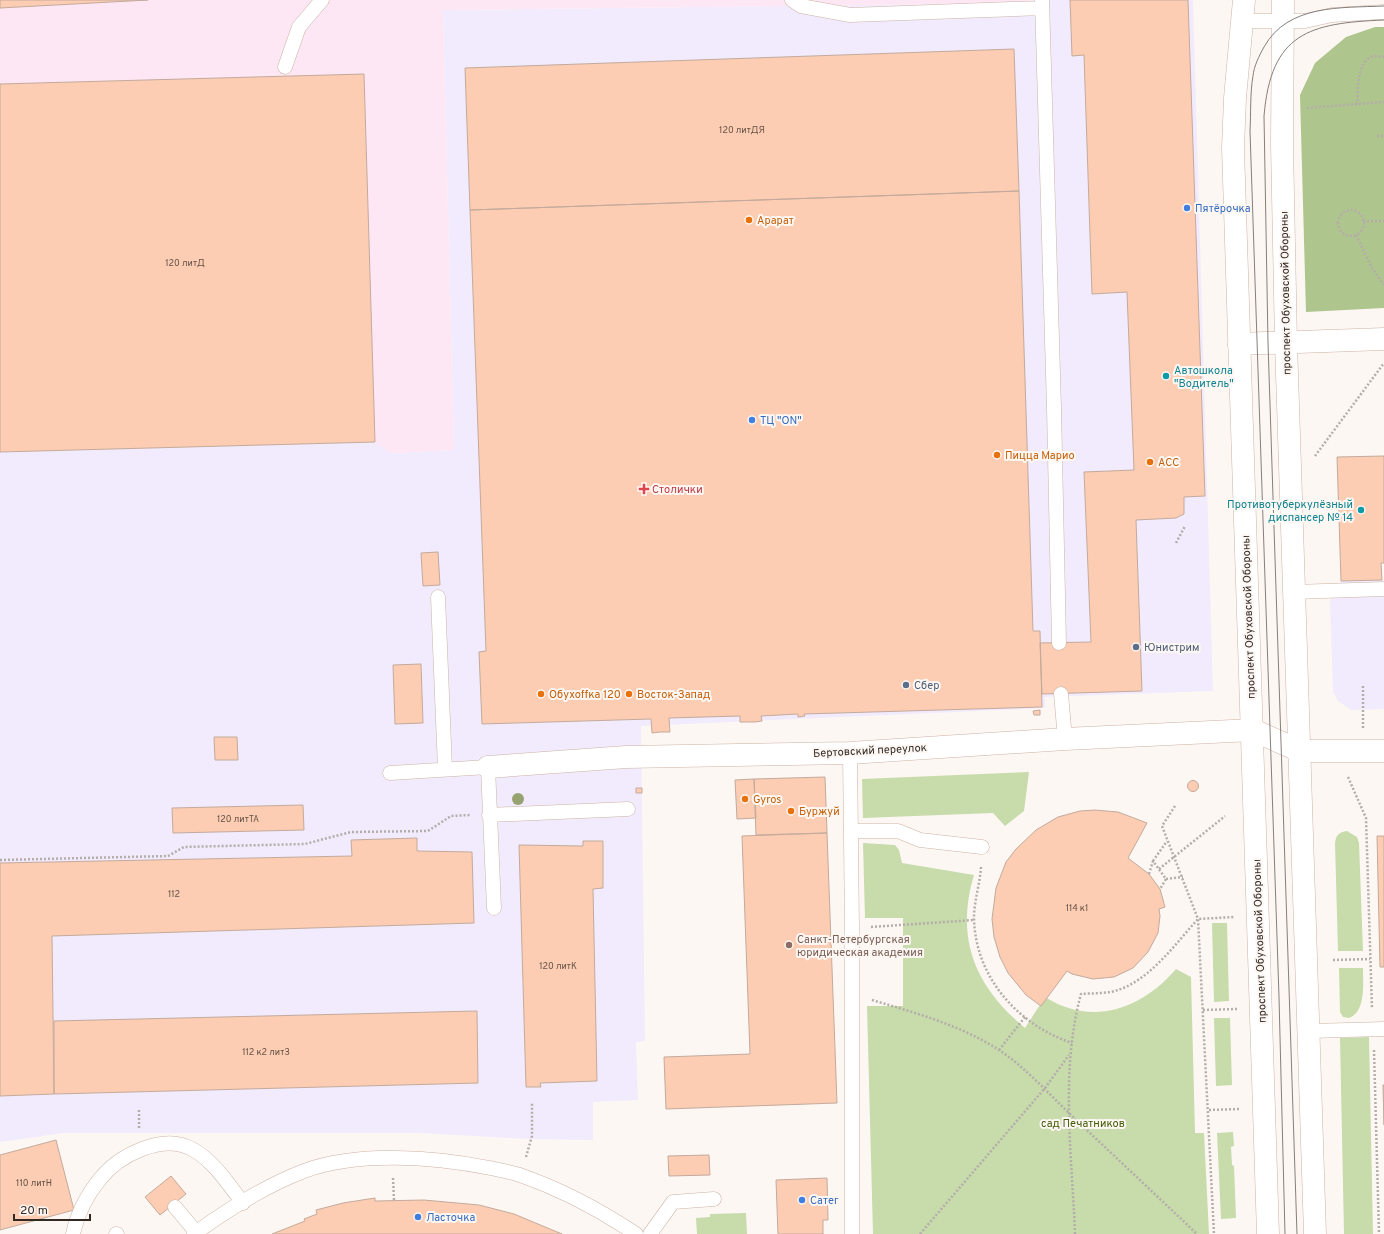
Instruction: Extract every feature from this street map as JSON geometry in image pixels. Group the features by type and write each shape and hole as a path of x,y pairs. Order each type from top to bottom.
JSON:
{"main road":[{"name":"проспект Обуховской Обороны","path":"1244,0 1235,98 1233,148 1253,730 1268,1234"},
{"name":"проспект Обуховской Обороны","path":"1283,0 1282,144 1286,343 1310,1031 1315,1234"},
{"path":"1239,344 1384,339"},
{"path":"1253,730 1300,751 1384,751"},
{"name":"Бертовский переулок","path":"488,767 626,757 850,752 1065,739 1253,730"}],"lane":[{"path":"285,67 299,27 322,0"},
{"path":"792,0 801,6 850,15 1042,4 1054,408 1059,642"},
{"path":"1242,21 1305,22 1332,15 1384,12"},
{"path":"1294,592 1384,589"},
{"path":"438,597 445,769"},
{"path":"1061,694 1065,739"},
{"path":"850,752 852,929 852,1234"},
{"path":"390,773 488,767 494,908"},
{"path":"489,815 628,809"},
{"path":"851,831 898,831 920,840 982,847"},
{"path":"1310,1031 1379,1029"},
{"path":"73,1234 86,1200 100,1178 140,1148 168,1143 192,1149 213,1165 243,1202"},
{"path":"175,1207 195,1233 269,1186 305,1171 340,1161 392,1158 445,1161 519,1174 556,1190 620,1223 636,1234"},
{"path":"650,1234 673,1202 714,1199"}],"path":[{"path":"1357,105 1359,71 1364,63 1370,58 1378,55 1384,57"},
{"path":"1300,108 1384,102"},
{"path":"1378,136 1384,136"},
{"path":"1346,211 1355,211 1359,213 1363,221 1362,229 1356,235 1348,236 1340,231 1338,224 1340,216 1346,211"},
{"path":"1363,221 1384,221"},
{"path":"1356,235 1372,268 1384,285"},
{"path":"1312,460 1384,364"},
{"path":"1176,543 1185,526"},
{"path":"1363,686 1363,729"},
{"path":"1348,777 1366,818 1370,959 1379,1029 1379,1234"},
{"path":"1175,806 1162,826 1175,856 1198,919 1209,1110 1214,1234"},
{"path":"0,860 168,856 184,847 305,844 351,832 428,831 451,816 489,815"},
{"path":"1159,869 1225,816"},
{"path":"1149,874 1153,861 1167,840"},
{"path":"982,847 980,879 975,899 974,920 976,942 982,964 997,988 1012,1006 1037,1027 1052,1036 1072,1043"},
{"path":"1153,861 1166,879"},
{"path":"1160,888 1166,879 1183,877"},
{"path":"1075,1234 1070,1114 1070,1054 1081,994 1117,991 1140,979 1156,965 1198,919 1235,917"},
{"path":"852,929 974,920"},
{"path":"1333,960 1370,959"},
{"path":"852,995 921,1014 957,1028 999,1050 1045,1088 1070,1114 1197,1234"},
{"path":"1203,1010 1237,1009"},
{"path":"999,1050 1025,1017"},
{"path":"920,1234 1045,1088 1070,1054"},
{"path":"519,1174 530,1148 532,1136 532,1102"},
{"path":"1209,1110 1240,1109"}],"shaded area":[{"path":"0,0 1032,0 1031,3 443,10 454,450 390,453 375,442 0,452"},
{"path":"1032,0 1193,0 1213,691 1045,697 1045,708 641,726 645,1041 636,1042 638,1100 593,1102 593,1140 528,1139 418,1133 64,1133 0,1142 0,452 375,442 390,453 454,450 443,10 1031,3"},
{"path":"1384,580 1384,709 1351,710 1338,701 1333,692 1330,601 1341,581"}],"green space":[{"path":"1375,27 1384,27 1384,308 1306,312 1300,95 1315,63 1346,37"},
{"path":"1029,772 1024,811 1005,826 993,813 863,818 862,779"},
{"path":"1347,831 1357,837 1359,843 1363,951 1338,951 1335,843 1338,834"},
{"name":"сад Печатников","path":"863,843 895,845 899,850 902,863 974,875 969,898 967,920 969,940 974,960 982,978 993,995 1025,1028 1045,997 1063,1006 1081,1011 1098,1012 1115,1009 1132,1003 1163,983 1176,969 1191,977 1195,1133 1204,1133 1209,1234 873,1234 867,1006 903,1006 903,918 865,918"},
{"path":"1212,923 1227,923 1229,1001 1214,1002"},
{"path":"1339,968 1363,968 1361,1003 1354,1015 1349,1018 1343,1017 1340,1012"},
{"path":"1214,1018 1230,1018 1232,1085 1216,1086"},
{"path":"1369,1037 1373,1234 1344,1234 1340,1038"},
{"path":"1233,1132 1234,1146 1231,1147 1232,1165 1234,1166 1236,1218 1221,1219 1217,1133"},
{"path":"746,1213 747,1234 697,1234 696,1218 710,1217 710,1214"}],"building":[{"path":"0,0 148,0 0,8"},
{"name":"Автошкола \"Водитель\"","path":"1070,0 1188,0 1205,496 1184,497 1184,514 1176,518 1136,520 1142,691 1042,694 1040,643 1091,642 1084,472 1134,470 1127,292 1092,294 1084,55 1072,56"},
{"path":"1014,49 1019,191 470,210 465,68"},
{"path":"364,74 375,442 0,452 0,84"},
{"path":"1019,191 1033,631 1040,631 1042,707 804,714 805,716 798,717 798,714 761,716 762,721 755,722 740,722 740,716 669,718 670,732 652,733 651,719 482,724 479,652 486,651 470,210"},
{"name":"Противотуберкулёзный диспансер № 14","path":"1384,456 1384,563 1381,563 1382,580 1341,581 1337,457"},
{"path":"438,552 440,585 423,586 421,553"},
{"path":"421,664 423,723 395,724 393,665"},
{"path":"1040,710 1040,715 1034,715 1033,711"},
{"path":"214,737 237,737 238,760 215,760"},
{"name":"Буржуй","path":"825,777 827,833 756,835 754,779"},
{"name":"Gyros","path":"754,779 756,818 737,819 735,780"},
{"path":"1193,780 1197,782 1199,786 1197,790 1193,792 1189,790 1187,786 1189,782"},
{"path":"636,788 642,788 642,793 636,793"},
{"path":"303,805 304,830 173,833 172,808"},
{"path":"1095,810 1118,812 1147,823 1128,858 1149,874 1160,889 1165,907 1159,909 1160,916 1158,933 1148,952 1133,968 1114,977 1093,979 1072,974 1067,971 1041,1006 1026,995 1008,973 1000,957 994,937 992,919 996,888 1006,862 1016,849 1036,830 1058,817 1080,811"},
{"name":"Санкт-Петербургская юридическая академия","path":"827,833 837,1103 666,1109 664,1057 750,1054 742,836"},
{"path":"1377,836 1384,836 1384,967 1380,967"},
{"path":"417,838 417,851 472,852 474,923 52,936 54,1094 0,1096 0,863 352,856 351,840"},
{"path":"583,841 603,841 603,888 593,889 597,1081 540,1083 541,1087 526,1087 519,845 583,846"},
{"path":"477,1011 478,1083 54,1094 54,1021"},
{"path":"1383,1085 1384,1085 1384,1125"},
{"path":"56,1140 74,1210 0,1230 0,1155"},
{"path":"709,1155 710,1175 669,1176 668,1156"},
{"path":"171,1176 186,1194 160,1215 145,1197"},
{"name":"Сатег","path":"827,1178 828,1220 823,1220 823,1234 778,1234 776,1180"},
{"path":"375,1198 375,1201 424,1200 479,1205 514,1214 562,1234 272,1234 305,1221 304,1219 317,1214 316,1210 343,1203"}],"tram line":[{"path":"1285,1234 1279,997 1250,131 1251,89 1254,69 1262,50 1274,33 1287,23 1301,16 1317,11 1350,7 1384,6"},
{"path":"1297,1234 1268,343 1264,116 1268,88 1275,66 1285,50 1298,38 1315,30 1335,25 1384,20"}],"place":[{"name":"Пятёрочка","path":"1187,208"},
{"name":"Арарат","path":"749,220"},
{"name":"Автошкола \"Водитель\"","path":"1166,376"},
{"name":"ТЦ \"ON\"","path":"752,420"},
{"name":"Пицца Марио","path":"997,455"},
{"name":"АСС","path":"1150,462"},
{"name":"Столички","path":"644,489"},
{"name":"Противотуберкулёзный диспансер № 14","path":"1361,510"},
{"name":"Юнистрим","path":"1136,647"},
{"name":"Сбер","path":"906,685"},
{"name":"Обухоffка 120","path":"541,694"},
{"name":"Восток-Запад","path":"629,694"},
{"name":"Gyros","path":"745,799"},
{"name":"Буржуй","path":"791,811"},
{"name":"Санкт-Петербургская юридическая академия","path":"789,945"},
{"name":"Сатег","path":"802,1200"},
{"name":"Ласточка","path":"418,1217"}]}
